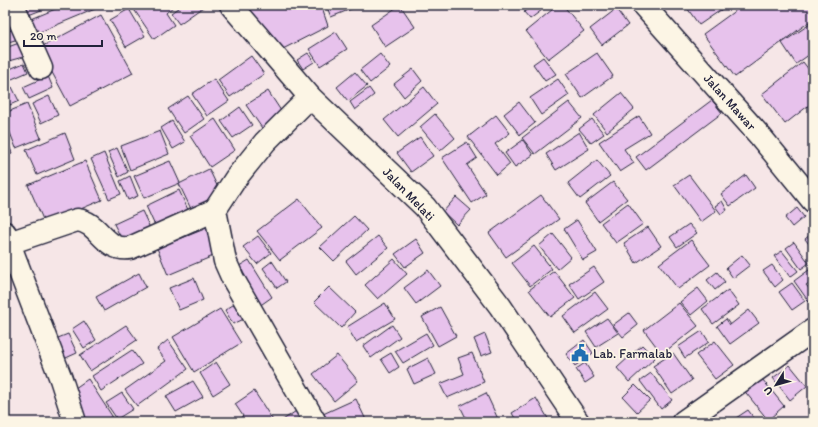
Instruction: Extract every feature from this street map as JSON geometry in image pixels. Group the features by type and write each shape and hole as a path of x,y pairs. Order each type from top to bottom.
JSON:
{"street":[{"path":"13,5 41,68"},
{"name":"Jalan Melati","path":"231,5 310,97 425,208 500,306 578,422"},
{"name":"Jalan Mawar","path":"643,5 760,136 813,201"},
{"path":"73,422 74,419 61,379 7,238 77,220 84,221 115,247 130,248 215,210 236,178 265,142 310,97"},
{"path":"215,210 225,261 233,279 315,422"},
{"path":"683,422 813,330"}],"building":[{"path":"22,5 54,5 26,16"},
{"path":"65,5 93,5 95,9 35,34 29,20"},
{"path":"131,5 175,5 166,13 174,25 154,39"},
{"path":"182,5 206,5 179,24 171,13"},
{"path":"245,5 321,5 328,26 277,52"},
{"path":"326,5 361,5 331,17"},
{"path":"400,5 415,27 385,47 371,25"},
{"path":"533,5 544,5 546,7 530,19 524,12"},
{"path":"558,5 563,5 584,31 548,59 526,31"},
{"path":"685,5 728,5 699,25"},
{"path":"743,5 813,5 813,19 735,77 703,34"},
{"path":"129,9 145,36 126,47 110,20"},
{"path":"616,9 628,25 602,45 590,29"},
{"path":"101,15 133,73 70,106 39,48"},
{"path":"813,22 813,52 796,64 782,43"},
{"path":"22,27 25,37 5,43 5,32"},
{"path":"336,32 347,49 320,66 309,49"},
{"path":"25,41 30,55 5,62 5,48"},
{"path":"308,53 314,62 303,69 297,60"},
{"path":"597,53 613,76 582,98 566,74"},
{"path":"380,54 390,67 370,83 360,70"},
{"path":"251,56 264,74 230,97 218,80"},
{"path":"543,57 556,74 545,81 533,64"},
{"path":"803,62 813,75 813,102 785,124 762,94"},
{"path":"24,63 28,72 5,82 5,71"},
{"path":"413,69 422,81 404,97 394,84"},
{"path":"355,72 367,86 348,101 337,87"},
{"path":"48,76 53,88 29,99 23,87"},
{"path":"214,79 229,101 207,116 192,94"},
{"path":"558,79 569,95 541,115 530,98"},
{"path":"12,87 19,101 5,107 5,90"},
{"path":"424,87 437,104 398,137 384,120"},
{"path":"369,88 374,95 355,110 350,102"},
{"path":"268,91 285,117 264,131 246,105"},
{"path":"621,93 634,109 607,132 594,115"},
{"path":"49,96 58,115 41,123 32,104"},
{"path":"188,96 204,119 184,133 168,109"},
{"path":"712,100 722,113 646,170 636,157"},
{"path":"519,102 535,123 520,135 504,114"},
{"path":"569,102 582,118 535,154 522,138"},
{"path":"27,104 41,138 16,148 5,120 5,113"},
{"path":"240,107 252,125 233,138 221,121"},
{"path":"435,114 455,138 440,151 420,127"},
{"path":"496,115 510,133 495,144 510,164 497,175 468,137"},
{"path":"639,116 650,133 624,149 634,163 620,172 599,142"},
{"path":"215,119 235,150 210,167 190,136"},
{"path":"592,119 604,134 591,143 579,129"},
{"path":"172,121 185,142 173,149 161,128"},
{"path":"160,131 169,154 130,170 121,146"},
{"path":"579,132 589,149 556,170 546,154"},
{"path":"65,133 75,159 37,175 26,150"},
{"path":"5,136 12,153 5,156"},
{"path":"420,137 433,156 411,172 397,153"},
{"path":"523,140 533,155 515,167 505,153"},
{"path":"467,142 477,158 467,165 486,194 472,203 442,158"},
{"path":"117,148 128,172 119,177 108,152"},
{"path":"104,153 121,194 109,199 91,159"},
{"path":"597,160 610,176 580,199 568,183"},
{"path":"85,161 102,200 45,224 28,185"},
{"path":"170,161 180,183 144,198 134,176"},
{"path":"209,169 221,194 191,209 179,184"},
{"path":"689,175 716,211 701,222 674,185"},
{"path":"746,175 755,188 730,206 721,194"},
{"path":"130,176 138,196 128,200 120,181"},
{"path":"613,182 627,199 598,221 585,203"},
{"path":"179,190 189,212 156,228 146,206"},
{"path":"541,195 559,219 506,257 489,233"},
{"path":"456,197 471,210 457,225 443,212"},
{"path":"299,199 322,228 280,260 257,231"},
{"path":"722,201 727,210 721,214 715,206"},
{"path":"628,203 643,224 616,243 601,223"},
{"path":"797,208 804,217 792,227 785,218"},
{"path":"142,211 151,230 123,242 114,224"},
{"path":"354,216 367,230 334,261 320,247"},
{"path":"577,220 597,252 583,260 564,229"},
{"path":"689,224 697,233 677,247 670,237"},
{"path":"648,227 661,246 636,263 624,243"},
{"path":"207,228 218,254 168,275 157,248"},
{"path":"553,234 571,257 557,269 539,246"},
{"path":"811,234 813,236 813,249 805,239"},
{"path":"258,236 271,253 257,264 243,247"},
{"path":"378,236 388,248 356,274 346,261"},
{"path":"416,239 425,253 405,267 395,254"},
{"path":"691,240 710,265 678,289 659,264"},
{"path":"794,242 809,263 801,269 786,248"},
{"path":"534,246 552,269 530,286 512,263"},
{"path":"782,251 798,271 790,277 774,256"},
{"path":"742,255 750,265 733,278 726,268"},
{"path":"394,259 407,274 378,299 365,285"},
{"path":"249,260 272,297 255,309 231,271"},
{"path":"272,261 286,282 277,288 263,268"},
{"path":"772,265 783,280 775,287 763,271"},
{"path":"594,267 604,282 579,299 569,284"},
{"path":"813,267 813,280 806,285 813,293 813,300 809,302 794,281"},
{"path":"428,270 440,286 416,304 404,288"},
{"path":"554,271 575,298 550,317 529,290"},
{"path":"717,272 725,282 715,290 707,280"},
{"path":"139,273 146,287 104,311 96,297"},
{"path":"194,278 203,300 179,310 169,288"},
{"path":"792,283 805,301 792,310 779,292"},
{"path":"329,287 355,312 341,328 314,302"},
{"path":"698,288 708,301 691,315 680,302"},
{"path":"728,290 739,305 713,324 702,309"},
{"path":"595,292 608,309 575,333 563,316"},
{"path":"236,303 244,319 233,324 225,310"},
{"path":"385,303 395,319 356,342 347,327"},
{"path":"679,303 698,326 662,354 644,330"},
{"path":"440,307 456,336 438,346 422,317"},
{"path":"220,309 241,343 194,372 173,337"},
{"path":"749,310 759,323 730,344 717,326 726,319 730,325"},
{"path":"629,313 638,325 623,337 613,325"},
{"path":"607,318 618,333 596,347 586,332"},
{"path":"84,321 96,340 84,348 72,329"},
{"path":"126,325 137,340 90,371 80,355"},
{"path":"392,325 400,337 371,358 363,346"},
{"path":"702,331 709,342 685,358 678,347"},
{"path":"426,333 433,345 403,363 395,351"},
{"path":"68,334 77,353 57,362 48,342"},
{"path":"485,334 492,352 481,356 474,339"},
{"path":"168,340 188,369 137,406 125,390 166,361 157,349"},
{"name":"Lab. Farmalab","path":"584,340 593,353 575,366 566,354"},
{"path":"715,341 734,365 715,379 696,355"},
{"path":"642,345 655,358 629,382 617,368"},
{"path":"132,350 142,364 101,391 92,376"},
{"path":"391,353 399,367 390,373 381,359"},
{"path":"472,353 484,382 447,398 440,384 464,374 458,358"},
{"path":"673,353 692,380 672,394 653,366"},
{"path":"337,355 358,381 334,401 313,374"},
{"path":"428,358 436,374 414,384 407,369"},
{"path":"216,362 230,384 213,395 200,373"},
{"path":"585,363 594,377 585,383 576,369"},
{"path":"790,365 807,386 790,400 773,378"},
{"path":"651,373 672,400 661,409 640,381"},
{"path":"758,374 784,406 768,420 742,388"},
{"path":"88,379 112,416 104,422 87,422 68,393"},
{"path":"193,381 203,397 176,412 166,396"},
{"path":"635,385 650,400 637,412 623,397"},
{"path":"254,391 274,422 234,422 243,416 235,404"},
{"path":"122,393 133,409 117,419 106,403"},
{"path":"486,393 498,419 492,422 468,422 460,406"},
{"path":"536,398 550,422 517,422 512,413"},
{"path":"356,399 366,420 362,422 327,422 323,414"},
{"path":"302,407 312,422 280,422"},
{"path":"748,410 757,422 730,422"}],"place":[{"name":"Lab. Farmalab","path":"580,353"}]}
